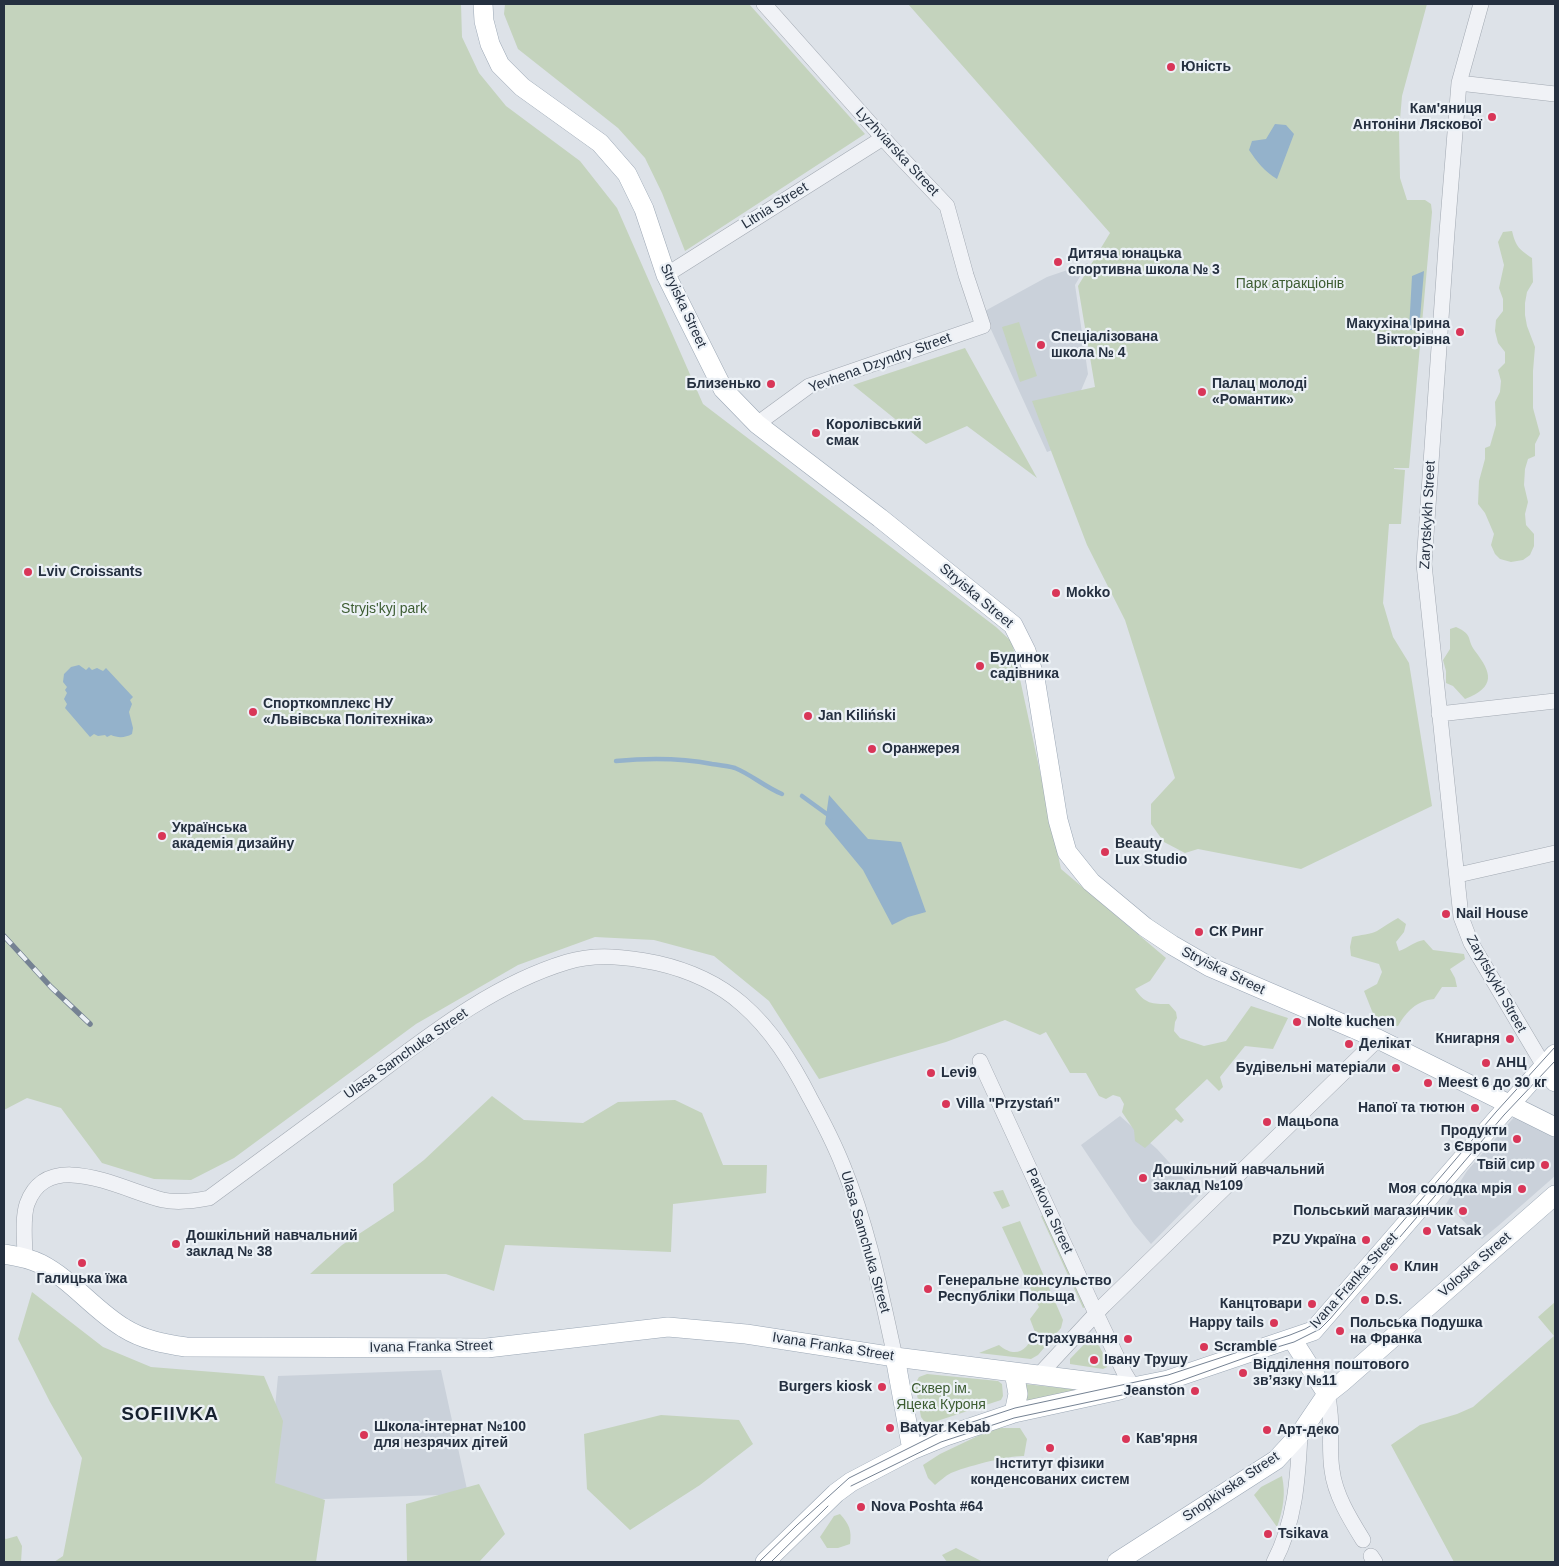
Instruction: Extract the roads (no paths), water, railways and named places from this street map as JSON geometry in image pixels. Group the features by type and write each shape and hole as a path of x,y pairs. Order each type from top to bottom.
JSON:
{"main road":[{"name":"Stryiska Street","path":"483,4 484,21 490,44 500,65 522,87 600,143 627,174 644,209 666,275 723,388 757,424 880,518 1013,625 1026,651 1035,678 1058,820 1067,852 1091,882 1145,927 1210,967 1378,1039 1555,1127"},
{"path":"1550,1060 1555,1082"},
{"name":"Ivana Franka Street","path":"4,1254 25,1258 41,1264 124,1329 159,1343 186,1347 487,1348 668,1327 746,1334 895,1357 1133,1387 1168,1380 1313,1331 1550,1060"},
{"name":"Voloska Street","path":"1327,1394 1555,1195"},
{"path":"1292,1339 1327,1394"},
{"name":"Ulasa Samchuka Street","path":"895,1357 912,1450"},
{"path":"1014,1372 1018,1394 1014,1413"},
{"path":"765,1562 836,1493 851,1482 912,1450 946,1436 1014,1413 1133,1387"},
{"name":"Snopkivska Street","path":"1117,1562 1276,1460 1300,1434 1327,1394"}],"street":[{"name":"Lyzhviarska Street","path":"764,4 883,138 947,206 966,275 983,326"},
{"name":"Zarytskykh Street","path":"1481,4 1459,83 1424,564 1461,917 1471,943 1550,1060"},
{"path":"1459,83 1555,94"},
{"name":"Litnia Street","path":"666,275 883,138"},
{"name":"Yevhena Dzyndry Street","path":"757,424 809,386 983,326"},
{"path":"1439,714 1555,701"},
{"path":"1458,875 1555,853"},
{"name":"Ulasa Samchuka Street","path":"25,1258 26,1206 34,1189 46,1180 65,1174 86,1176 164,1200 192,1202 209,1198 447,1022 504,989 534,974 568,961 586,957 605,956 639,959 673,967 716,985 742,1003 767,1028 784,1052 801,1080 843,1166 860,1216 895,1357"},
{"path":"1039,1375 1104,1305 1378,1039"},
{"name":"Parkova Street","path":"980,1061 1096,1314 1133,1387"},
{"path":"1327,1394 1331,1410 1332,1471 1338,1493 1363,1540"},
{"path":"1274,1562 1281,1548 1293,1509 1298,1477 1300,1434"}],"water":[{"path":"1275,124 1286,125 1294,134 1277,179 1261,166 1249,150 1252,141 1266,139"},
{"path":"1424,271 1419,330 1409,330 1412,276"},
{"path":"79,665 86,670 89,667 92,670 97,668 103,671 106,668 133,697 130,700 132,704 129,712 133,728 132,734 122,737 111,735 107,737 94,734 90,737 65,708 67,704 64,699 67,687 63,682 64,674 71,667"},
{"path":"829,795 868,839 901,842 926,912 908,917 892,925 863,870 825,824"}],"waterway":[{"path":"616,761 676,760 735,768 782,794"},
{"path":"802,796 831,817"}],"tram line":[{"path":"759,1562 849,1478 939,1433 1015,1408 1168,1375 1290,1335 1317,1322 1496,1112 1555,1047"},
{"path":"851,1486 941,1442 1014,1418 1169,1385 1294,1342 1320,1329 1504,1115 1555,1061"},
{"path":"771,1562 828,1506"}],"railway":[{"path":"4,936 51,987 90,1024"}],"place":[{"name":"Юність","path":"1171,67"},
{"name":"Кам'яниця Антоніни Ляскової","path":"1492,117"},
{"name":"Дитяча юнацька спортивна школа № 3","path":"1058,262"},
{"name":"Макухіна Ірина Вікторівна","path":"1460,332"},
{"name":"Спеціалізована школа № 4","path":"1041,345"},
{"name":"Близенько","path":"771,384"},
{"name":"Палац молоді «Романтик»","path":"1202,392"},
{"name":"Королівський смак","path":"816,433"},
{"name":"Lviv Croissants","path":"28,572"},
{"name":"Mokko","path":"1056,593"},
{"name":"Будинок садівника","path":"980,666"},
{"name":"Спорткомплекс НУ «Львівська Політехніка»","path":"253,712"},
{"name":"Jan Kiliński","path":"808,716"},
{"name":"Оранжерея","path":"872,749"},
{"name":"Українська академія дизайну","path":"162,836"},
{"name":"Beauty Lux Studio","path":"1105,852"},
{"name":"Nail House","path":"1446,914"},
{"name":"СК Ринг","path":"1199,932"},
{"name":"Nolte kuchen","path":"1297,1022"},
{"name":"Книгарня","path":"1510,1039"},
{"name":"Делікат","path":"1349,1044"},
{"name":"АНЦ","path":"1486,1063"},
{"name":"Будівельні матеріали","path":"1396,1068"},
{"name":"Levi9","path":"931,1073"},
{"name":"Meest 6 до 30 кг","path":"1428,1083"},
{"name":"Villa \"Przystań\"","path":"946,1104"},
{"name":"Напої та тютюн","path":"1475,1108"},
{"name":"Мацьопа","path":"1267,1122"},
{"name":"Продукти з Європи","path":"1517,1139"},
{"name":"Твій сир","path":"1545,1165"},
{"name":"Дошкільний навчальний заклад №109","path":"1143,1178"},
{"name":"Моя солодка мрія","path":"1522,1189"},
{"name":"Польський магазинчик","path":"1463,1211"},
{"name":"Vatsak","path":"1427,1231"},
{"name":"PZU Україна","path":"1366,1240"},
{"name":"Дошкільний навчальний заклад № 38","path":"176,1244"},
{"name":"Галицька їжа","path":"82,1263"},
{"name":"Клин","path":"1394,1267"},
{"name":"Генеральне консульство Республіки Польща","path":"928,1289"},
{"name":"D.S.","path":"1365,1300"},
{"name":"Канцтовари","path":"1312,1304"},
{"name":"Happy tails","path":"1274,1323"},
{"name":"Польська Подушка на Франка","path":"1340,1331"},
{"name":"Страхування","path":"1128,1339"},
{"name":"Scramble","path":"1204,1347"},
{"name":"Івану Трушу","path":"1094,1360"},
{"name":"Відділення поштового зв’язку №11","path":"1243,1373"},
{"name":"Burgers kiosk","path":"882,1387"},
{"name":"Jeanston","path":"1195,1391"},
{"name":"Batyar Kebab","path":"890,1428"},
{"name":"Арт-деко","path":"1267,1430"},
{"name":"Школа-інтернат №100 для незрячих дітей","path":"364,1435"},
{"name":"Кав'ярня","path":"1126,1439"},
{"name":"Інститут фізики конденсованих систем","path":"1050,1448"},
{"name":"Nova Poshta #64","path":"861,1507"},
{"name":"Tsikava","path":"1268,1534"}],"district":[{"name":"SOFIIVKA","path":"170,1415"}],"park label":[{"name":"Парк атракціонів","path":"1290,284"},
{"name":"Stryjs'kyj park","path":"384,609"},
{"name":"Сквер ім. Яцека Куроня","path":"941,1398"}]}
